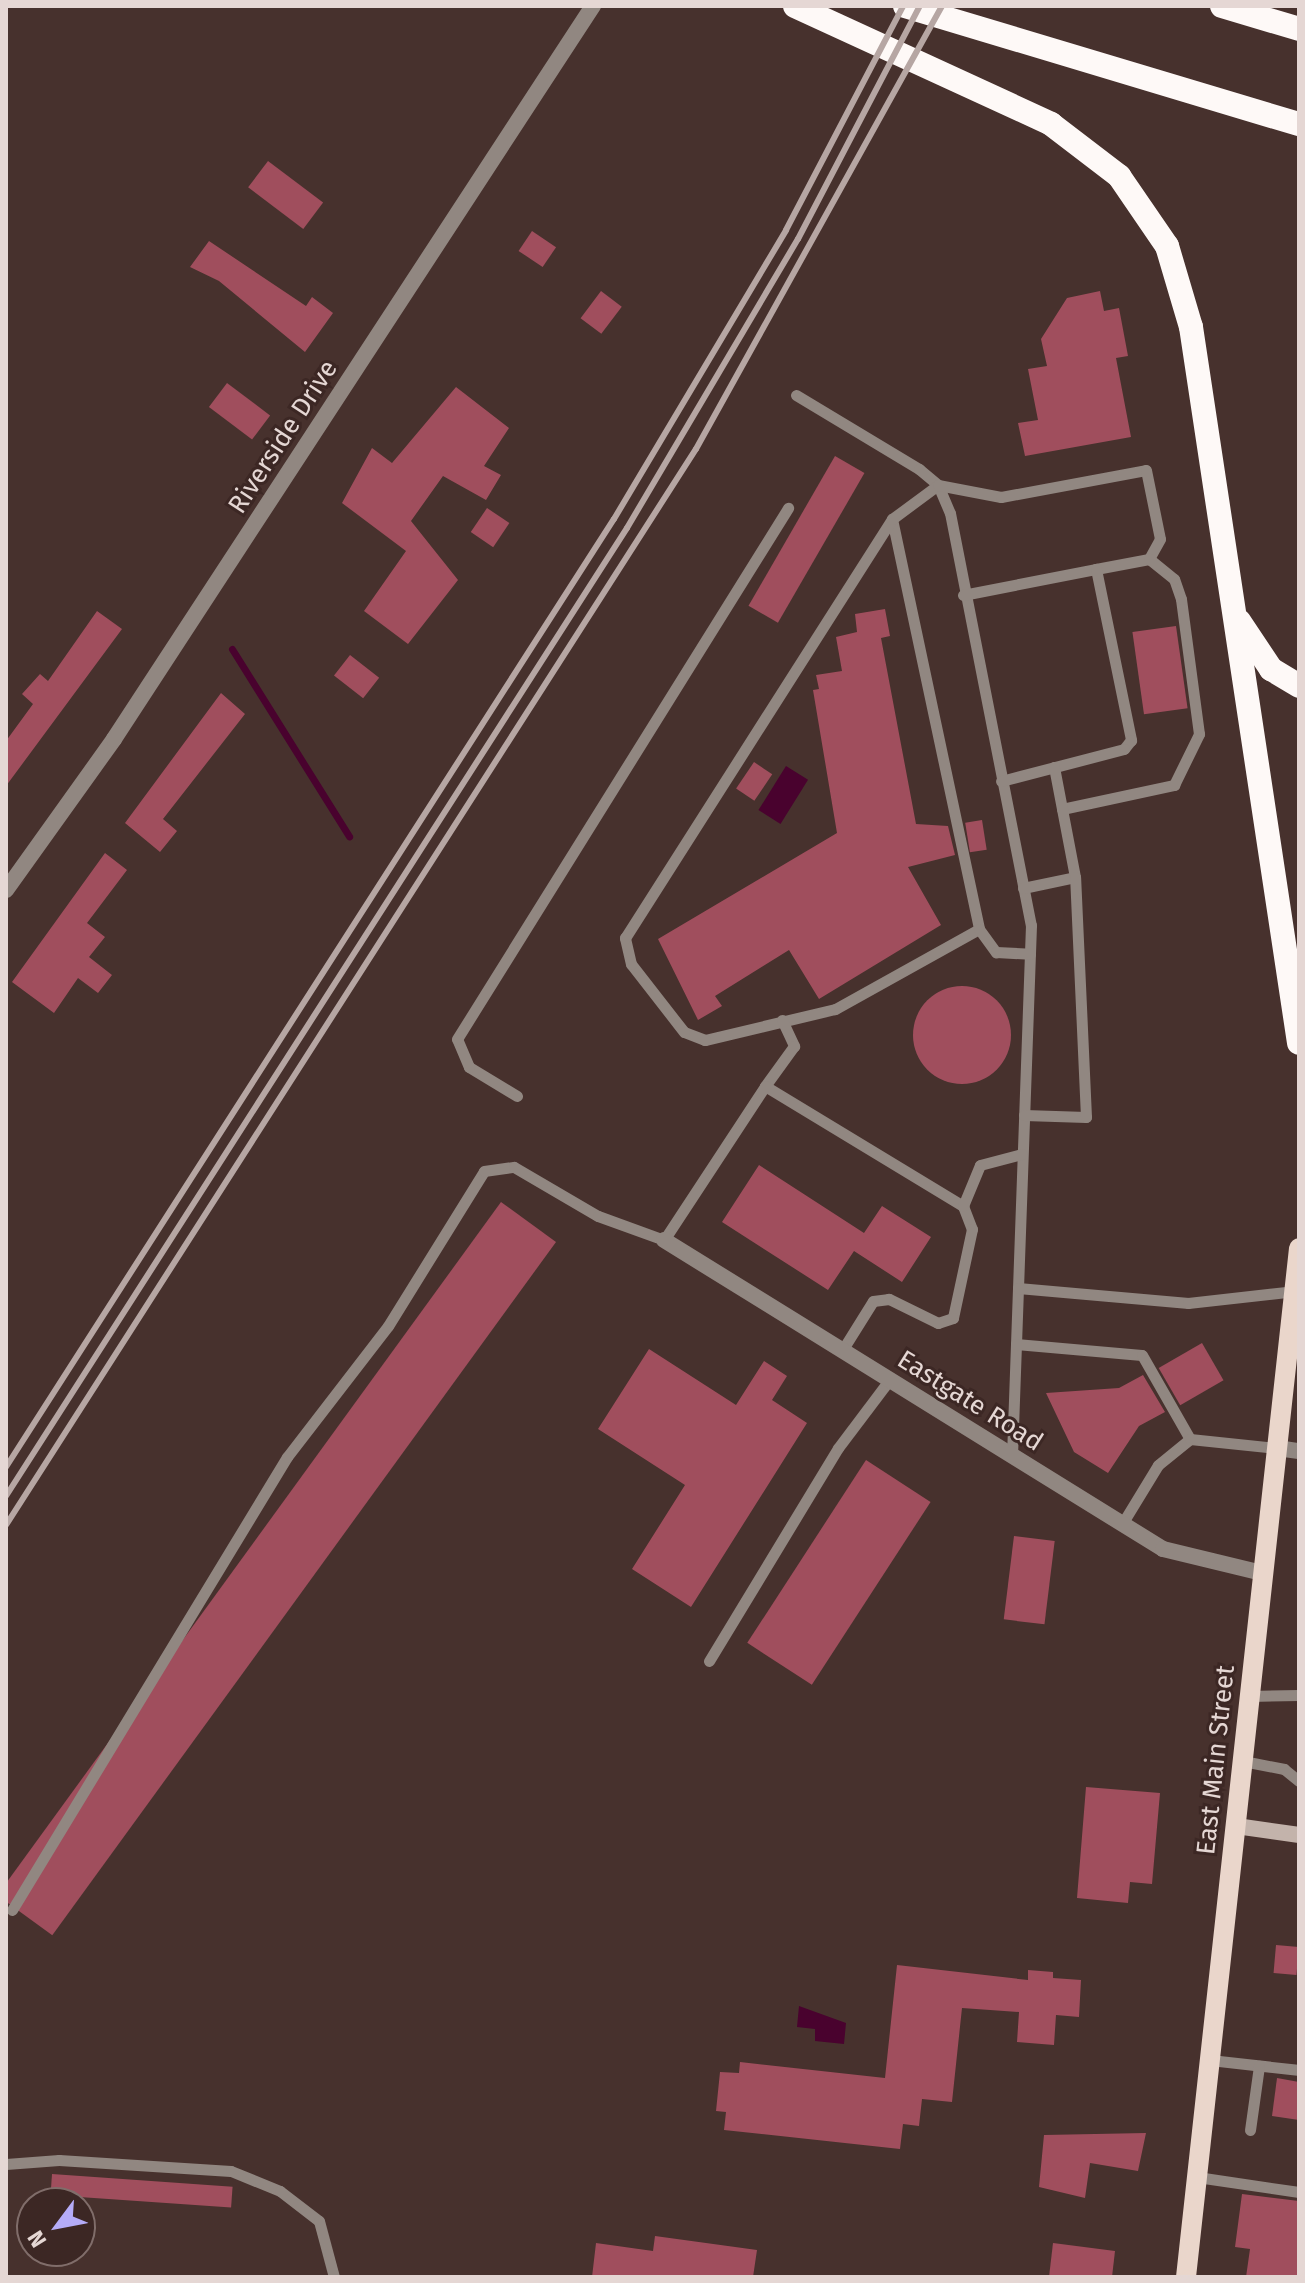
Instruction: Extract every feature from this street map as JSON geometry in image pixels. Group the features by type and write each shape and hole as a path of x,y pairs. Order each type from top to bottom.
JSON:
{"highway":[{"path":"795,6 1051,124 1119,176 1147,210 1182,282 1299,1043"},
{"path":"905,6 1299,124"},
{"path":"1222,6 1299,29"},
{"path":"1233,613 1271,669 1299,686"}],"main road":[{"name":"East Main Street","path":"1186,2277 1298,1260"},
{"path":"1236,1826 1299,1835"}],"street":[{"name":"Riverside Drive","path":"6,890 114,739 593,6"},
{"name":"Eastgate Road","path":"664,1240 1163,1549 1262,1573"},
{"path":"1277,1448 1299,1451"}],"lane":[{"path":"796,395 938,485 1001,497 1146,470 1160,539 1149,559"},
{"path":"938,485 892,519 625,938 631,964 684,1032 705,1040 835,1009 979,929"},
{"path":"938,485 1023,888 1030,954 1012,1455"},
{"path":"517,1096 469,1067 457,1039 788,508"},
{"path":"892,519 979,929 996,952 1030,954"},
{"path":"963,595 1149,559 1174,579 1181,599 1199,734 1174,785 1062,809"},
{"path":"1001,781 1124,749 1131,740 1096,569"},
{"path":"1024,1115 1086,1117 1075,877 1054,767"},
{"path":"1023,888 1075,877"},
{"path":"12,1910 287,1457 388,1326 484,1171 514,1167 598,1216 664,1240 794,1046 782,1020"},
{"path":"765,1086 963,1206 972,1229 953,1318 938,1323 889,1299 873,1301 843,1349"},
{"path":"963,1206 980,1165 1022,1154"},
{"path":"1018,1288 1188,1303 1296,1292"},
{"path":"1016,1344 1142,1355 1190,1439"},
{"path":"709,1661 838,1448 890,1379"},
{"path":"1122,1524 1158,1465 1190,1439 1277,1448"},
{"path":"1249,1696 1299,1695"},
{"path":"1243,1761 1284,1769 1299,1781"},
{"path":"1210,2060 1299,2070"},
{"path":"1250,2130 1259,2066"},
{"path":"6,2164 46,2160 231,2171 280,2191 319,2221 334,2277"},
{"path":"1197,2177 1299,2192"}],"shaded area":[{"path":"786,766 808,780 780,824 758,810"},
{"path":"799,2006 846,2023 844,2044 815,2041 815,2029 797,2027"}],"building":[{"path":"268,161 323,203 303,229 248,187"},
{"path":"532,231 556,247 543,267 519,251"},
{"path":"209,241 306,306 312,297 333,313 305,352 219,281 190,267"},
{"path":"601,291 622,307 601,334 581,318"},
{"path":"1100,291 1104,311 1119,308 1128,356 1116,358 1131,437 1025,456 1018,423 1038,420 1028,369 1047,366 1041,339 1067,298"},
{"path":"227,383 270,415 252,439 209,407"},
{"path":"456,387 509,428 484,466 501,475 486,500 443,476 411,521 458,580 408,644 364,611 406,551 342,503 372,448 392,463"},
{"path":"835,456 864,473 778,623 748,606"},
{"path":"487,508 509,523 493,547 471,532"},
{"path":"885,609 890,636 881,638 916,824 948,826 955,855 908,867 941,925 819,999 789,950 715,996 722,1006 698,1020 658,939 837,833 813,690 819,689 816,675 842,671 836,637 857,632 855,614"},
{"path":"97,611 122,629 6,786 6,741 33,704 22,694 40,674 48,681"},
{"path":"1176,626 1188,708 1144,714 1132,632"},
{"path":"350,655 379,678 363,698 334,675"},
{"path":"221,693 245,714 163,819 177,831 160,852 125,823"},
{"path":"754,762 772,774 754,801 736,789"},
{"path":"982,820 987,850 970,852 965,823"},
{"path":"105,853 127,870 87,923 105,937 89,957 112,975 98,993 78,978 54,1013 12,982"},
{"path":"962,986 981,990 997,1000 1007,1016 1011,1035 1007,1054 997,1070 981,1080 962,1084 943,1080 927,1070 917,1054 913,1035 917,1016 927,1000 943,990"},
{"path":"759,1165 864,1233 882,1206 931,1237 902,1282 854,1251 828,1290 722,1222"},
{"path":"501,1202 556,1242 52,1935 6,1902 6,1883"},
{"path":"1202,1343 1224,1380 1180,1405 1159,1368"},
{"path":"649,1349 736,1405 764,1361 787,1376 772,1400 807,1423 691,1607 632,1569 685,1485 598,1429"},
{"path":"1143,1375 1165,1412 1139,1426 1108,1473 1074,1452 1046,1393 1119,1388"},
{"path":"866,1460 931,1502 812,1685 747,1643"},
{"path":"1014,1536 1055,1541 1044,1624 1004,1619"},
{"path":"1086,1787 1160,1793 1152,1884 1130,1882 1128,1903 1077,1898"},
{"path":"1276,1945 1299,1947 1296,1975 1274,1973"},
{"path":"897,1965 1028,1980 1028,1970 1053,1972 1053,1978 1081,1980 1079,2017 1056,2015 1054,2045 1017,2042 1019,2012 962,2008 952,2102 922,2099 919,2126 903,2124 900,2149 724,2130 726,2112 716,2111 720,2072 739,2073 740,2062 885,2078"},
{"path":"1277,2078 1299,2082 1299,2120 1272,2116"},
{"path":"1146,2133 1138,2171 1090,2163 1085,2198 1039,2187 1044,2135"},
{"path":"52,2174 233,2187 231,2208 96,2198 96,2187 51,2187"},
{"path":"1242,2194 1299,2201 1299,2277 1246,2277 1250,2249 1235,2247"},
{"path":"655,2236 757,2250 753,2277 592,2277 596,2243 653,2251"},
{"path":"1053,2243 1115,2251 1112,2277 1049,2277"}],"waterway":[{"path":"232,649 349,836"}],"railway":[{"path":"6,1467 614,519 786,230 903,6"},
{"path":"6,1496 627,528 798,239 920,6"},
{"path":"6,1525 696,449 942,6"}]}
